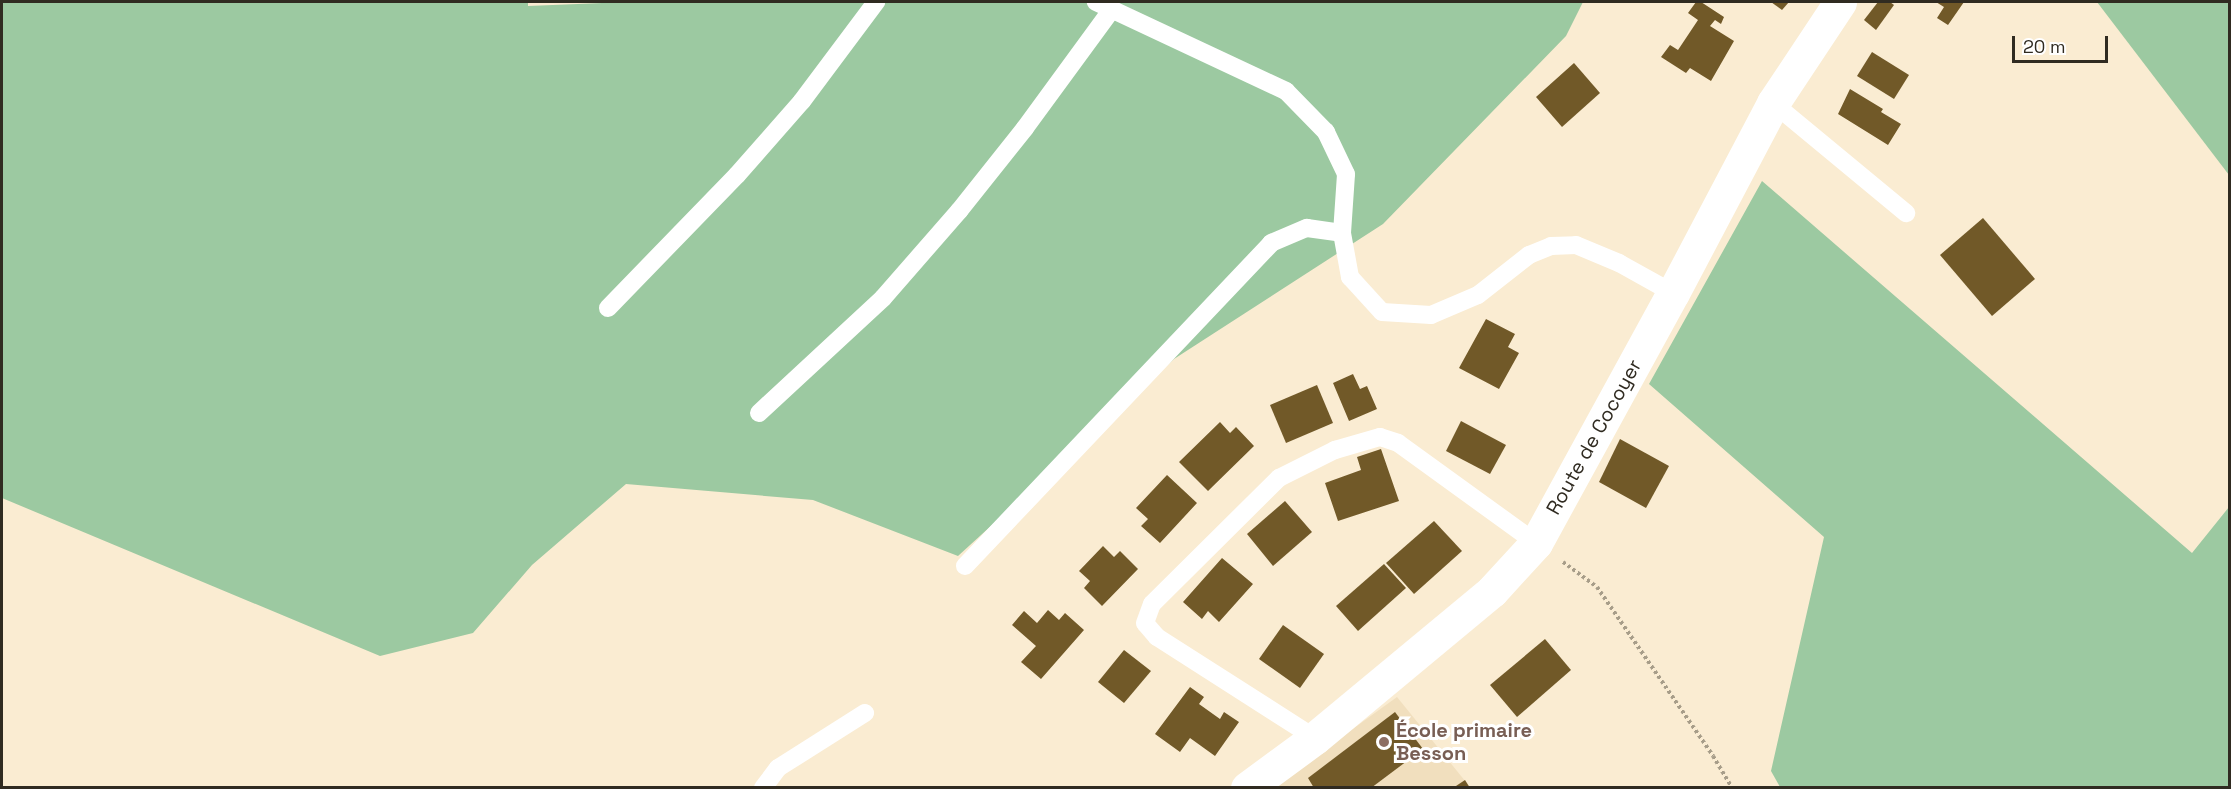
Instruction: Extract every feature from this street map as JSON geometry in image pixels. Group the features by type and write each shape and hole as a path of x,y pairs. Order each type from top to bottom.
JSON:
{"street":[{"name":"Route de Cocoyer","path":"1247,788 1315,738 1492,591 1536,543 1773,103 1840,2"}],"lane":[{"path":"608,308 737,175 802,101 876,2"},
{"path":"759,412 883,298 936,237 1025,128 1104,5 1286,91 1326,132 1346,174 1342,233 1350,277 1382,312 1431,315 1478,295 1529,255 1551,246 1575,245 1619,263 1673,292"},
{"path":"1773,103 1906,213"},
{"path":"965,566 1271,243 1307,228 1342,233"},
{"path":"1315,738 1157,637 1145,623 1152,604 1278,478 1335,450 1380,437 1398,443 1536,543"},
{"path":"763,788 778,768 865,713"}],"path":[{"path":"1536,543 1597,587 1713,756 1732,788"}],"shaded area":[{"name":"École primaire Besson","path":"1397,697 1470,787 1271,788"}],"green space":[{"path":"2,2 528,2 528,6 627,2 1583,2 1566,36 1383,224 1174,359 958,556 813,500 626,484 532,565 473,633 380,656 2,498"},
{"path":"2097,2 2229,2 2229,175"},
{"path":"1762,181 2192,553 2229,507 2229,787 1780,787 1771,771 1824,537 1649,384"}],"building":[{"path":"1696,2 1701,2 1724,17 1721,24 1715,20 1710,26 1734,41 1711,81 1690,68 1686,73 1661,57 1670,45 1678,50 1698,20 1688,13"},
{"path":"1771,2 1789,2 1782,10"},
{"path":"1878,2 1890,2 1894,5 1876,30 1864,20"},
{"path":"1936,2 1964,2 1948,25 1937,18 1944,7"},
{"path":"1872,52 1909,75 1894,99 1857,76"},
{"path":"1574,63 1600,93 1562,127 1536,97"},
{"path":"1850,89 1883,109 1881,112 1901,124 1888,145 1838,114"},
{"path":"1983,218 2035,279 1992,316 1940,255"},
{"path":"1486,319 1515,334 1508,347 1519,353 1499,389 1459,368"},
{"path":"1353,374 1360,389 1367,386 1377,409 1349,421 1333,383"},
{"path":"1317,385 1333,423 1286,443 1270,405"},
{"path":"1461,421 1506,445 1490,474 1446,451"},
{"path":"1220,422 1230,433 1236,427 1254,446 1208,491 1179,462"},
{"path":"1620,439 1669,466 1646,508 1599,482"},
{"path":"1381,449 1399,501 1338,521 1325,483 1361,470 1357,457"},
{"path":"1167,475 1197,503 1160,543 1141,526 1148,519 1136,508"},
{"path":"1285,501 1312,532 1273,566 1247,534"},
{"path":"1434,521 1462,551 1414,594 1386,563"},
{"path":"1103,546 1114,557 1120,551 1138,569 1102,606 1084,588 1090,581 1079,571"},
{"path":"1222,558 1253,584 1219,622 1208,611 1202,619 1183,602"},
{"path":"1384,564 1406,588 1358,631 1336,606"},
{"path":"1048,610 1059,620 1065,613 1084,630 1041,679 1021,662 1036,646 1012,625 1024,611 1037,623"},
{"path":"1283,625 1324,654 1300,688 1259,659"},
{"path":"1545,639 1571,670 1517,717 1490,685"},
{"path":"1124,650 1151,671 1124,703 1098,682"},
{"path":"1190,687 1204,697 1199,704 1220,719 1224,712 1239,722 1215,756 1190,738 1180,752 1155,734"},
{"path":"1395,712 1423,749 1371,788 1314,788 1308,778"},
{"path":"1465,780 1470,788 1453,788"}],"place":[{"name":"École primaire Besson","path":"1384,742"}]}
